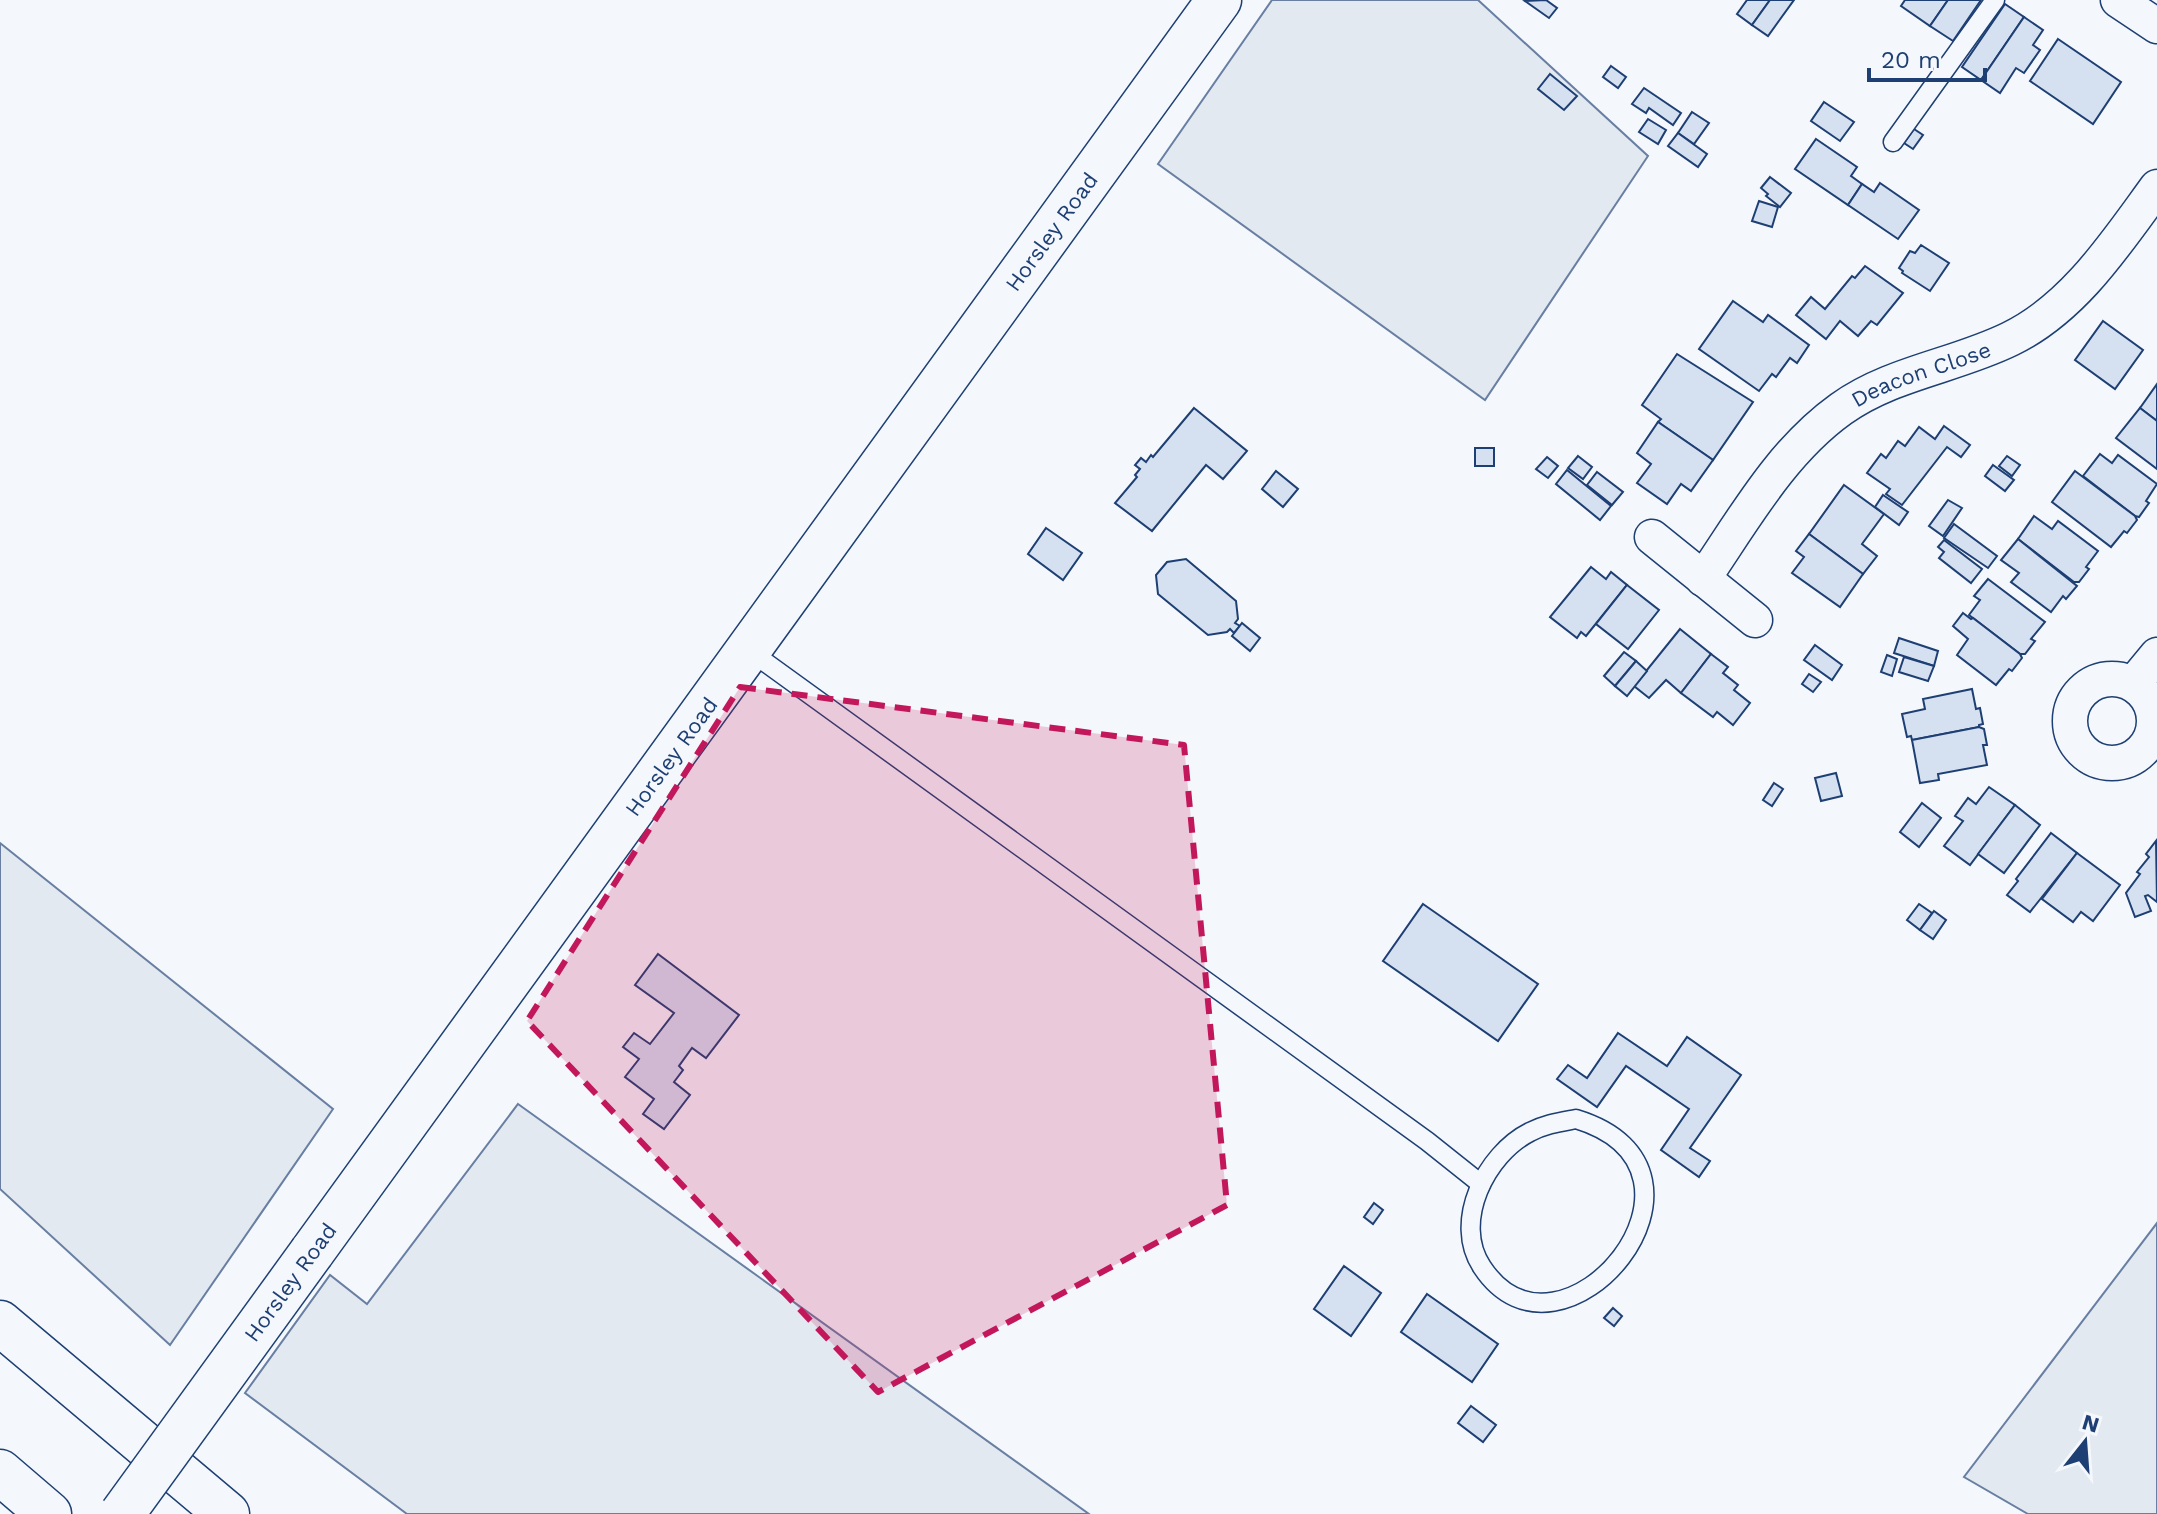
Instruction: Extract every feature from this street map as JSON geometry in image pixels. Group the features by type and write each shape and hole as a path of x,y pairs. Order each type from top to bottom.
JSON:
{"main road":[{"name":"Horsley Road","path":"122,1514 1219,0"},
{"path":"0,1323 227,1514"},
{"path":"0,1472 49,1514"}],"street":[{"path":"2118,0 2157,26"},
{"name":"Deacon Close","path":"1703,579 1784,462 1819,426 1866,393 1998,344 2040,319 2069,295 2102,260 2157,187"},
{"path":"1652,537 1755,620"},
{"path":"2133,684 2157,655"}],"lane":[{"path":"1893,142 1995,0"},
{"path":"747,649 1427,1141 1481,1184"},
{"path":"1576,1119 1602,1127 1624,1143 1639,1165 1644,1194 1642,1216 1622,1258 1607,1275 1588,1290 1537,1303 1513,1296 1490,1280 1477,1259 1472,1230 1473,1207 1481,1184 1492,1164 1527,1133 1548,1124 1576,1119"}],"highlighted area":[{"path":"740,687 1184,745 1227,1205 878,1392 527,1021"}],"shaded area":[{"path":"1272,0 1478,0 1648,156 1485,400 1158,164"},
{"path":"0,843 333,1109 170,1345 0,1189"},
{"path":"518,1104 1089,1514 407,1514 245,1393 330,1275 367,1304"},
{"path":"2157,1223 2157,1514 2028,1514 1964,1477"}],"building":[{"path":"1546,0 1557,8 1549,18 1525,1"},
{"path":"1747,0 1770,0 1752,25 1737,14"},
{"path":"1770,0 1794,0 1768,36 1752,25"},
{"path":"1905,0 1948,0 1930,26 1901,6"},
{"path":"1948,0 1981,0 1953,41 1930,26"},
{"path":"2005,4 2024,17 1981,80 1962,67"},
{"path":"2024,17 2043,30 2033,45 2040,50 2024,73 2016,68 2000,93 1981,80"},
{"path":"2058,39 2121,82 2093,124 2030,81"},
{"path":"1611,66 1626,77 1618,88 1603,77"},
{"path":"1550,74 1577,96 1564,110 1538,89"},
{"path":"1644,88 1681,113 1673,125 1649,108 1646,113 1632,104"},
{"path":"1824,102 1854,122 1840,141 1811,121"},
{"path":"1692,112 1709,123 1694,144 1678,133"},
{"path":"1648,119 1666,130 1658,144 1639,132"},
{"path":"1914,129 1923,135 1913,149 1904,143"},
{"path":"1678,133 1707,154 1698,167 1668,146"},
{"path":"1816,139 1857,167 1851,176 1862,184 1848,205 1795,169"},
{"path":"1770,177 1791,193 1780,207 1761,188"},
{"path":"1880,183 1919,210 1898,239 1848,205 1862,184 1874,192"},
{"path":"1759,201 1778,207 1772,227 1752,221"},
{"path":"1921,245 1949,263 1930,291 1899,268 1910,251 1915,253"},
{"path":"1865,266 1903,293 1877,325 1871,321 1858,336 1840,321 1826,339 1796,315 1811,297 1825,309 1852,276 1855,278"},
{"path":"1733,301 1763,322 1768,315 1809,345 1797,363 1790,358 1776,377 1772,374 1759,391 1699,349"},
{"path":"2103,321 2143,350 2115,389 2075,360"},
{"path":"1677,354 1753,402 1713,460 1658,422 1661,419 1642,405"},
{"path":"2157,384 2157,421 2140,408"},
{"path":"1194,408 1247,451 1223,479 1206,465 1152,531 1115,503 1137,477 1135,475 1140,469 1135,465 1141,458 1146,462 1151,455 1153,457"},
{"path":"2140,408 2157,421 2157,469 2116,438"},
{"path":"1658,422 1713,460 1691,491 1681,484 1667,504 1637,483 1651,464 1637,453"},
{"path":"1944,426 1970,445 1961,457 1947,447 1902,505 1886,494 1890,489 1867,473 1881,454 1886,458 1898,441 1905,446 1919,427 1935,439"},
{"path":"1475,448 1494,448 1494,466 1475,466"},
{"path":"2100,454 2112,463 2118,455 2157,484 2139,517 2083,476"},
{"path":"1578,456 1592,467 1583,479 1568,468"},
{"path":"2007,456 2020,465 2012,476 1999,466"},
{"path":"1547,457 1558,466 1548,478 1536,469"},
{"path":"1993,465 2014,480 2005,491 1985,476"},
{"path":"1567,470 1611,506 1600,520 1556,484"},
{"path":"1276,471 1298,489 1283,507 1262,489"},
{"path":"2075,471 2137,520 2111,547 2052,502"},
{"path":"1597,472 1623,492 1612,505 1587,485"},
{"path":"1844,485 1884,514 1862,544 1877,556 1863,574 1809,534"},
{"path":"1883,495 1908,512 1899,525 1875,507"},
{"path":"1948,500 1962,508 1943,536 1929,526"},
{"path":"2034,516 2052,529 2058,521 2098,551 2079,582 2074,582 2018,539"},
{"path":"1954,524 1997,556 1988,568 1944,538"},
{"path":"1046,528 1082,553 1063,580 1028,554"},
{"path":"1809,534 1863,574 1840,607 1792,573 1804,557 1796,551"},
{"path":"2018,539 2077,586 2066,599 2063,596 2051,612 2011,582 2019,573 2001,560"},
{"path":"1944,540 1982,569 1971,583 1939,558 1944,552 1938,547"},
{"path":"1186,559 1236,601 1238,619 1235,623 1240,626 1234,633 1230,629 1208,635 1158,594 1156,575 1167,562"},
{"path":"1591,567 1606,579 1611,572 1627,585 1586,636 1581,632 1577,638 1550,617"},
{"path":"1988,579 2045,622 2031,639 2035,641 2025,654 2020,654 1969,615 1980,600 1974,596"},
{"path":"1627,585 1659,610 1628,649 1596,624"},
{"path":"1963,613 2022,658 1996,685 1957,655 1968,639 1953,626"},
{"path":"1242,623 1260,638 1250,651 1232,636"},
{"path":"1680,629 1711,654 1681,693 1666,680 1649,698 1634,686"},
{"path":"1899,638 1938,651 1934,666 1894,653"},
{"path":"1815,645 1842,665 1832,680 1804,660"},
{"path":"1624,652 1636,661 1615,686 1604,676"},
{"path":"1711,654 1728,667 1723,673 1738,685 1734,690 1750,703 1733,725 1717,712 1713,717 1681,693"},
{"path":"1887,655 1897,659 1892,676 1881,672"},
{"path":"1904,657 1934,666 1928,681 1899,672"},
{"path":"1636,661 1647,671 1627,696 1615,686"},
{"path":"1809,674 1821,682 1813,692 1802,684"},
{"path":"1972,689 1983,724 1979,727 1912,740 1911,736 1907,737 1902,714 1925,709 1923,699"},
{"path":"1979,727 1984,729 1987,765 1938,774 1939,780 1920,783 1912,740"},
{"path":"1836,773 1842,796 1821,801 1815,778"},
{"path":"1774,783 1783,789 1772,806 1763,800"},
{"path":"1989,787 2015,805 1970,865 1944,846 1963,821 1955,816 1968,798 1976,804"},
{"path":"1922,803 1941,818 1919,847 1900,832"},
{"path":"2015,805 2040,825 2004,873 1978,854"},
{"path":"2051,833 2077,853 2030,912 2007,895"},
{"path":"2156,841 2157,902 2145,896 2151,911 2135,917 2126,893 2140,874 2137,872"},
{"path":"2077,853 2120,885 2093,921 2081,912 2073,922 2042,899"},
{"path":"1423,904 1538,984 1498,1041 1383,961"},
{"path":"1919,904 1932,913 1920,930 1907,920"},
{"path":"1934,911 1946,920 1933,939 1920,930"},
{"path":"658,954 739,1015 706,1058 692,1048 679,1066 683,1070 674,1082 690,1095 664,1129 643,1114 654,1099 625,1077 639,1059 623,1047 634,1033 650,1044 674,1013 635,985"},
{"path":"1618,1033 1667,1066 1687,1037 1741,1075 1690,1148 1710,1161 1699,1177 1661,1150 1689,1109 1626,1066 1597,1107 1557,1079 1568,1065 1587,1078"},
{"path":"1374,1203 1383,1210 1373,1224 1364,1217"},
{"path":"1344,1266 1381,1293 1351,1336 1314,1309"},
{"path":"1427,1294 1498,1344 1472,1382 1401,1332"},
{"path":"1613,1308 1622,1316 1614,1326 1604,1318"},
{"path":"1471,1406 1496,1425 1483,1442 1458,1423"}]}
